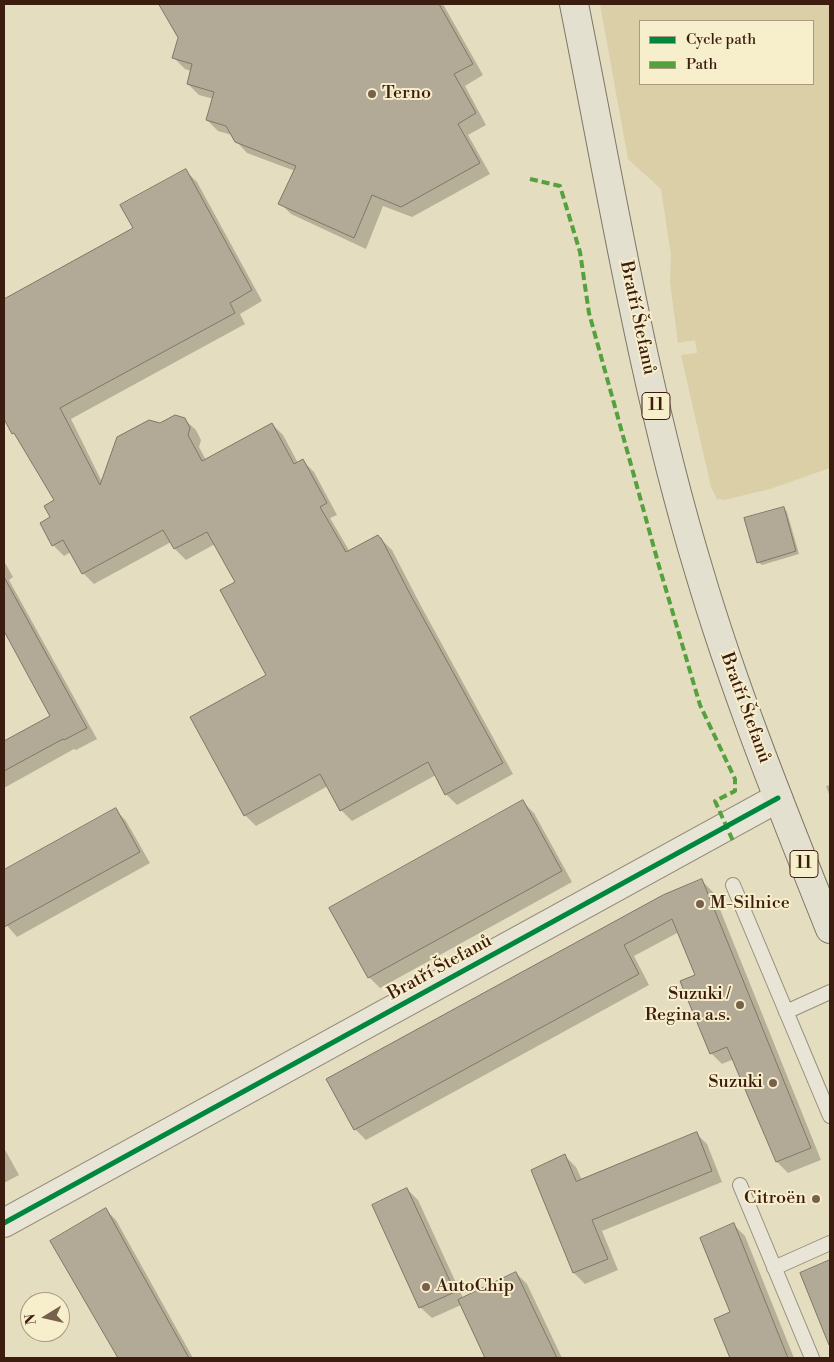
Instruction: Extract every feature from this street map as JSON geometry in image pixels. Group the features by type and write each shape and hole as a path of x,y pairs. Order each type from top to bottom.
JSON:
{"main road":[{"name":"Bratří Štefanů","path":"574,4 643,349 673,480 698,570 728,664 830,930"}],"street":[{"name":"Bratří Štefanů","path":"4,1223 778,798"}],"lane":[{"path":"733,885 830,1116"},
{"path":"786,1012 830,992"},
{"path":"740,1185 812,1358"},
{"path":"774,1268 830,1243"}],"shaded area":[{"path":"600,4 830,4 830,468 770,489 724,500 717,499 711,487 681,355 697,353 695,340 678,343 670,282 671,255 661,189 628,159"}],"building":[{"name":"Terno","path":"159,4 439,4 473,64 454,74 476,113 458,124 480,163 401,207 372,195 354,238 278,204 296,166 235,142 226,126 206,120 214,92 187,84 192,64 172,58 178,38"},
{"path":"186,169 252,290 230,303 235,313 60,408 100,485 117,437 149,420 160,423 175,415 185,418 190,428 188,435 202,461 272,423 294,464 303,459 327,503 320,507 346,552 378,535 381,538 503,763 445,795 428,762 340,811 320,774 244,816 190,717 266,675 220,590 235,582 207,532 174,549 163,530 82,574 63,540 52,546 40,523 50,517 44,506 54,500 4,419 4,299 133,228 120,205"},
{"path":"784,507 796,551 757,563 744,518"},
{"path":"4,577 87,728 4,771 4,741 50,716 4,631"},
{"path":"523,800 562,871 368,978 329,908"},
{"path":"116,808 140,852 4,927 4,870"},
{"path":"702,879 811,1148 776,1162 727,1047 710,1054 680,981 695,975 672,919 624,945 639,974 354,1130 326,1079 663,895"},
{"path":"697,1132 712,1171 592,1220 608,1259 573,1273 531,1170 565,1154 576,1181"},
{"path":"407,1188 455,1292 419,1308 372,1205"},
{"path":"106,1208 189,1358 118,1358 50,1241"},
{"path":"734,1223 788,1358 730,1358 714,1319 730,1312 700,1238"},
{"path":"830,1260 830,1345 829,1345 800,1273"},
{"path":"516,1272 557,1358 485,1358 458,1300"}],"marked path":[{"path":"530,179 560,186 580,252 589,313 659,566 700,705 735,779 735,791 715,801 733,841"}],"cycle path":[{"path":"4,1223 778,798"}],"place":[{"name":"Terno","path":"372,94"},
{"name":"M-Silnice","path":"700,904"},
{"name":"Suzuki / Regina a.s.","path":"740,1005"},
{"name":"Suzuki","path":"773,1083"},
{"name":"Citroën","path":"816,1199"},
{"name":"AutoChip","path":"426,1287"}]}
